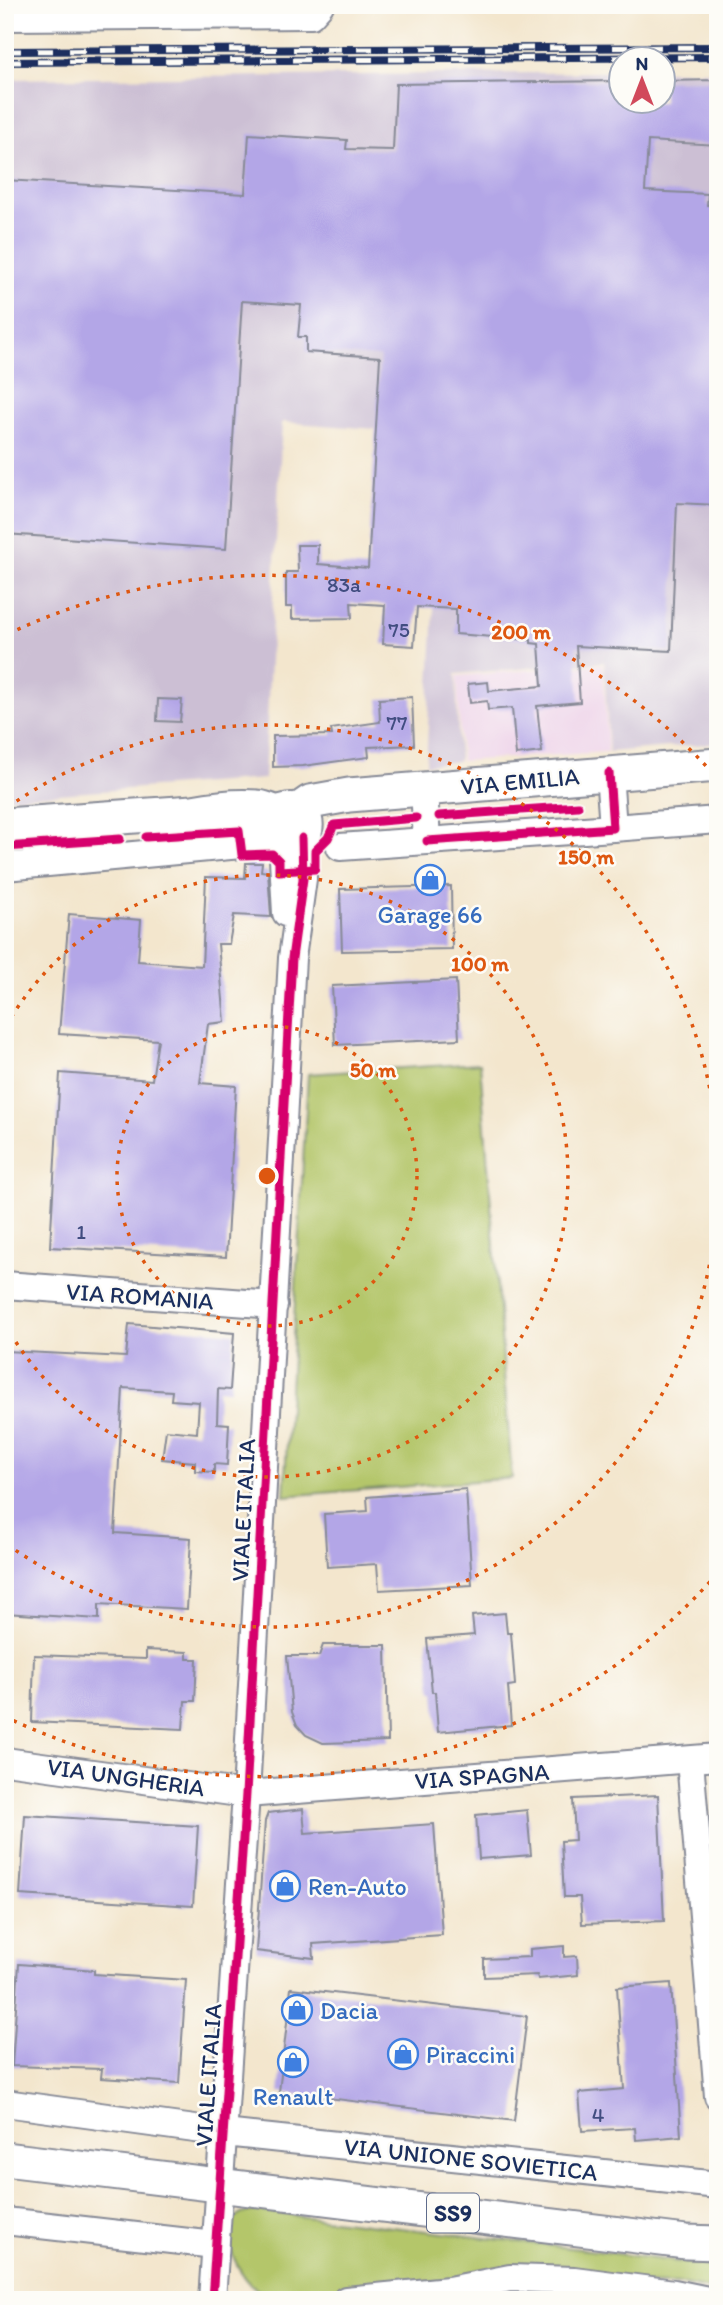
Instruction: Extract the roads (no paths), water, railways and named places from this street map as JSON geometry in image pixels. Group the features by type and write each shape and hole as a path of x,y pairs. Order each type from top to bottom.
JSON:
{"main road":[{"name":"VIA EMILIA","path":"289,829 310,802 349,794 718,765"},
{"path":"5,825 200,811 212,807 260,807 289,829"},
{"name":"SS9","path":"5,2159 702,2242 718,2251"}],"street":[{"path":"5,17 311,15 320,5"},
{"path":"609,774 613,828"},
{"path":"424,789 427,841"},
{"path":"127,815 131,854"},
{"path":"340,847 718,820"},
{"path":"5,867 241,845 289,829"},
{"name":"VIALE ITALIA","path":"212,2300 246,1794 274,1306 292,958 287,926 289,829"},
{"name":"VIA ROMANIA","path":"5,1285 274,1306"},
{"name":"VIA SPAGNA","path":"246,1794 718,1757"},
{"name":"VIA UNGHERIA","path":"5,1760 246,1794"},
{"path":"690,1760 718,2096"},
{"name":"VIA UNIONE SOVIETICA","path":"5,2103 224,2133 718,2185"},
{"path":"5,2221 215,2245"},
{"path":"346,2300 450,2295 510,2278 574,2280 708,2300"}],"railway":[{"path":"5,51 718,47"},
{"path":"5,62 718,57"}],"place":[{"name":"Garage 66","path":"430,880"},
{"name":"Ren-Auto","path":"285,1886"},
{"name":"Dacia","path":"297,2010"},
{"name":"Piraccini","path":"403,2054"},
{"name":"Renault","path":"293,2062"}]}
